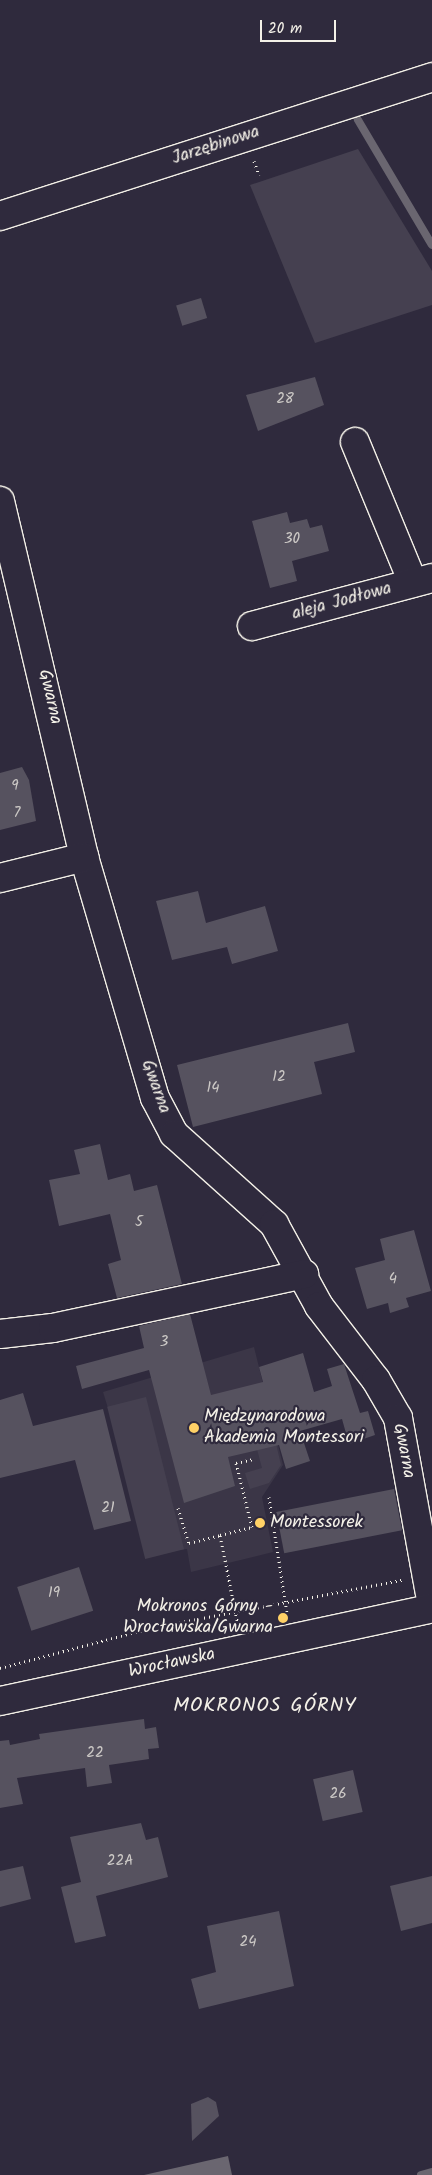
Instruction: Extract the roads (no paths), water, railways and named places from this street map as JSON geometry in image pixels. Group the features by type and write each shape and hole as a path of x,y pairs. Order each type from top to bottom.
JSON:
{"street":[{"name":"Jarzębinowa","path":"0,216 432,77"},
{"path":"355,442 422,581"},
{"name":"Gwarna","path":"0,502 84,857 155,1098 174,1134 274,1224 304,1274 319,1306 376,1380 398,1418 432,1606"},
{"name":"aleja Jodłowa","path":"252,626 422,581"},
{"path":"0,878 84,857"},
{"path":"0,1334 53,1328 304,1274"},
{"name":"Wrocławska","path":"0,1701 432,1606"}],"waterway":[{"path":"358,120 432,245"},
{"path":"421,2175 432,2172"}],"place":[{"name":"Międzynarodowa Akademia Montessori","path":"194,1428"},
{"name":"Montessorek","path":"260,1523"},
{"name":"Mokronos Górny - Wrocławska/Gwarna","path":"283,1618"}],"district":[{"name":"MOKRONOS GÓRNY","path":"265,1706"}]}
